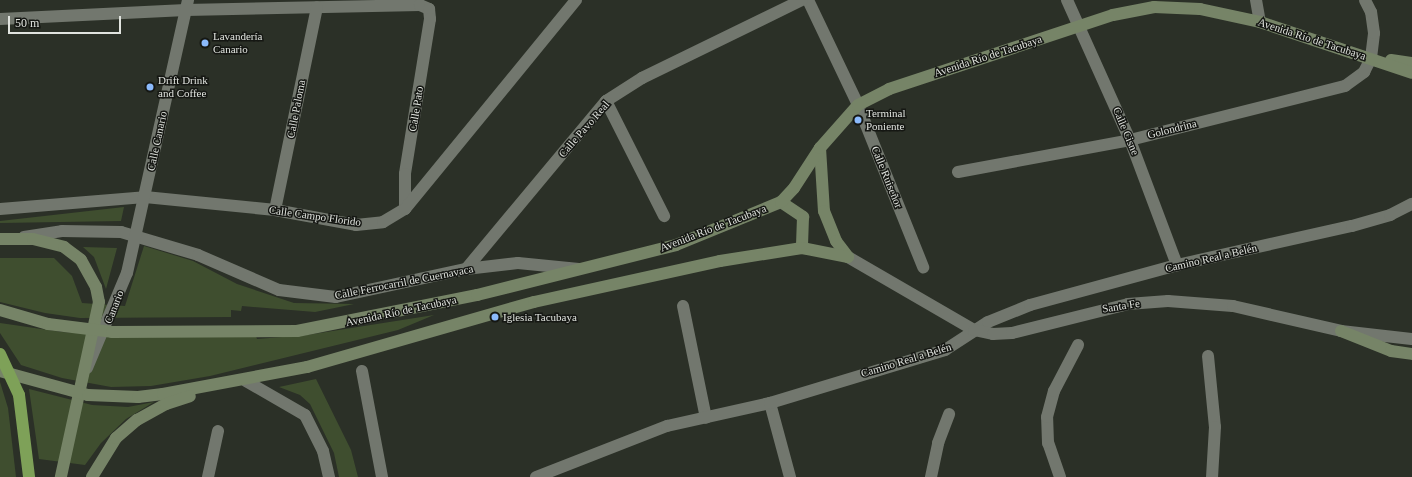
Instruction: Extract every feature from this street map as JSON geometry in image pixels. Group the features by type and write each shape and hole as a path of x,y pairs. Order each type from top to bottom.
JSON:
{"highway":[{"path":"0,354 19,395 29,477"}],"main road":[{"name":"Avenida Río de Tacubaya","path":"0,310 48,324 112,332 297,331 470,297 676,245 781,202 794,188 820,148 858,105 889,89 1113,15 1154,6 1200,9 1260,22 1412,73"},
{"path":"1370,58 1412,63"},
{"path":"820,148 824,211 836,241 848,257"},
{"path":"781,202 803,217 805,224 802,248"},
{"path":"20,238 55,244 72,253 92,277 99,302 61,477"},
{"name":"Calle Ferrocarril de Cuernavaca","path":"0,239 20,238"},
{"path":"0,371 62,389 109,397 138,397 246,381 353,356 534,302 714,262 802,248 848,257"},
{"path":"1341,331 1390,351 1412,354"},
{"path":"92,477 116,438 137,420 166,404 220,385"}],"street":[{"name":"Calle Campo Florido","path":"0,209 145,197 275,210 356,225 383,222 405,209 563,5 576,0"},
{"name":"Calle Pavo Real","path":"466,269 606,101 642,78 802,0"},
{"name":"Calle Ruiseñor","path":"808,0 858,105 923,267"},
{"name":"Calle Cisne","path":"1067,0 1130,140 1177,265"},
{"path":"1256,0 1260,22"},
{"path":"1365,0 1371,12 1374,33 1370,58"},
{"path":"0,19 187,5 316,8"},
{"name":"Calle Canario","path":"137,235 187,5"},
{"name":"Calle Pato","path":"316,8 420,5 429,9 430,19 405,174 405,209"},
{"name":"Calle Paloma","path":"275,210 316,8"},
{"name":"Golondrina","path":"958,172 1130,140 1344,86 1364,72 1370,58"},
{"path":"606,101 664,216"},
{"name":"Camino Real a Belén","path":"536,477 667,426 770,404 946,350 974,330 1030,305 1177,265 1352,226 1390,215 1412,204"},
{"name":"Calle Ferrocarril de Cuernavaca","path":"20,238 62,231 121,232 137,235 198,255 279,290 336,296 466,269 518,263 580,270"},
{"name":"Canario","path":"84,375 116,303 137,235"},
{"name":"Santa Fe","path":"848,257 974,330 1012,333 1093,311 1168,301 1233,306 1341,331 1412,339"},
{"path":"683,306 706,418"},
{"path":"1060,477 1048,443 1047,417 1054,391 1078,345"},
{"path":"1208,356 1214,427 1212,477"},
{"path":"362,371 382,477"},
{"path":"246,381 306,415 323,451 329,477"},
{"path":"770,404 790,477"},
{"path":"931,477 938,443 949,414"},
{"path":"208,477 218,431"}],"green space":[{"path":"124,207 121,221 0,223 0,221"},
{"path":"144,246 193,261 237,284 294,303 354,304 315,312 242,306 241,311 231,310 231,317 80,318 45,313 0,302 0,258 54,258 72,276 82,303 125,306"},
{"path":"83,247 117,248 106,289 94,257"},
{"path":"434,315 398,330 210,376 151,386 111,387 62,378 21,365 0,333 0,323 62,332 121,336 256,336 257,339 307,335"},
{"path":"316,379 351,450 358,477 339,477 334,453 310,404 300,395 279,387"},
{"path":"0,382 8,408 16,477 0,477"},
{"path":"29,389 92,405 128,407 154,402 126,419 101,443 85,465 39,459"}],"place":[{"name":"Lavandería Canario","path":"205,43"},
{"name":"Drift Drink and Coffee","path":"150,87"},
{"name":"Terminal Poniente","path":"858,120"},
{"name":"Iglesia Tacubaya","path":"495,317"}]}
